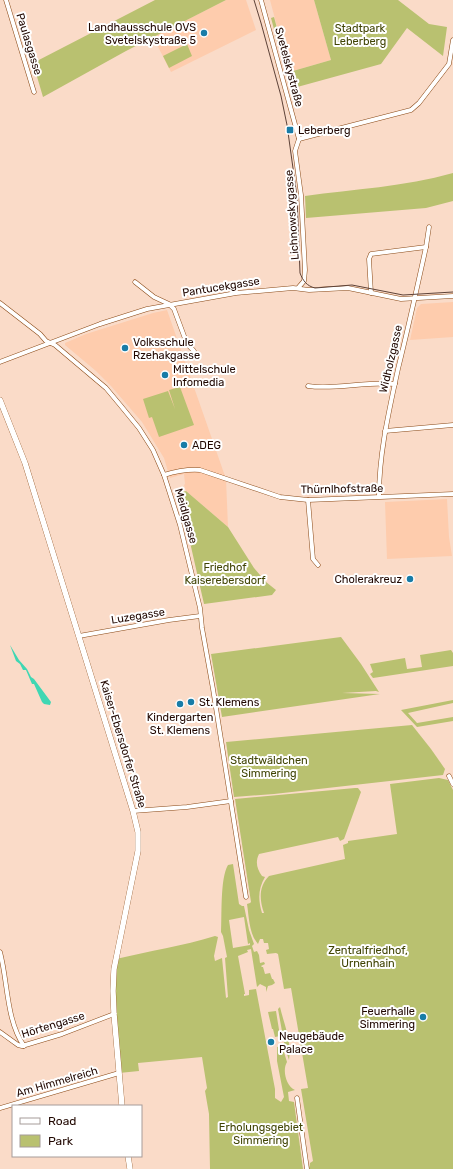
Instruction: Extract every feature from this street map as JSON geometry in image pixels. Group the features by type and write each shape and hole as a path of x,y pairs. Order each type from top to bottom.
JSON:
{"main road":[{"name":"Kaiser-Ebersdorfer Straße","path":"0,400 25,463 133,811 138,832 138,851 114,969 114,1014 122,1105"},
{"path":"128,1157 130,1169"}],"street":[{"name":"Paulasgasse","path":"6,0 34,92"},
{"name":"Svetelskystraße","path":"261,0 299,139"},
{"path":"299,139 411,110 419,103 449,64 453,40"},
{"name":"Lichnowskygasse","path":"298,288 304,281 305,270 301,195 295,151 299,139"},
{"name":"Widholzgasse","path":"379,496 381,455 385,431 426,247 429,227"},
{"path":"371,293 370,255 373,253 426,247"},
{"path":"135,282 154,297 169,304 174,309 187,344 194,351"},
{"name":"Pantucekgasse","path":"0,362 126,315 169,304 251,291 298,288 318,290 348,288 401,300 453,296"},
{"name":"Meidlgasse","path":"0,303 51,344 55,345 84,368 106,388 139,428 153,450 164,475 189,561 200,608 200,616 246,897"},
{"path":"308,386 319,388 382,383 395,384"},
{"path":"385,431 453,425"},
{"name":"Thürnlhofstraße","path":"164,475 189,469 200,470 280,497 308,500 453,494"},
{"path":"308,500 313,559 318,565"},
{"name":"Luzegasse","path":"79,636 106,630 200,616"},
{"path":"449,776 453,784"},
{"path":"133,811 187,807 231,801"},
{"path":"0,952 13,1024 18,1038 24,1046"},
{"name":"Hörtengasse","path":"0,1032 18,1045 24,1046 62,1034 114,1014"},
{"name":"Am Himmelreich","path":"0,1108 119,1073"},
{"path":"297,1098 307,1169"}],"shaded area":[{"name":"Landhausschule OVS Svetelskystraße 5","path":"226,0 246,0 256,30 171,72 153,37"},
{"path":"270,0 314,0 331,60 289,72"},
{"path":"453,302 453,337 410,340 417,308 421,304"},
{"path":"167,310 226,479 228,527 186,491 184,485 184,474 170,478 164,458 142,422 96,371 65,345 65,343 86,334"},
{"path":"447,499 449,537 452,556 387,559 385,502"}],"green space":[{"path":"155,0 226,0 126,51 43,97 33,63"},
{"name":"Stadtpark Leberberg","path":"314,0 398,0 429,24 447,27 443,56 407,28 381,64 290,89 286,73 331,60"},
{"path":"274,17 287,65 284,66 271,18"},
{"path":"187,44 192,56 169,68 163,56"},
{"path":"453,173 453,201 426,208 306,218 305,196 398,185"},
{"path":"180,387 194,425 159,437 152,417 149,418 143,399 168,391 175,409 169,390"},
{"name":"Friedhof Kaiserebersdorf","path":"186,491 228,527 254,568 266,582 276,590 272,595 204,604 187,529 176,494"},
{"path":"341,637 379,692 342,693 380,694 222,717 211,654"},
{"path":"451,650 453,653 453,666 373,678 370,674 373,672 370,664 405,658 407,669 422,667 420,655"},
{"path":"453,700 453,703 408,713 417,723 453,717 453,721 417,727 401,710"},
{"name":"Stadtwäldchen Simmering","path":"412,725 445,769 443,775 274,794 234,797 226,742"},
{"name":"Zentralfriedhof, Urnenhain","path":"439,778 448,780 453,790 453,1169 309,1169 310,1163 313,1161 301,1089 308,1088 291,988 284,989 278,954 267,954 266,950 269,949 268,943 264,943 263,939 260,939 258,944 251,930 247,904 251,902 235,799 355,788 358,788 361,792 344,839 340,841 338,837 259,854 257,860 258,868 262,876 265,877 259,895 262,913 264,913 261,903 261,893 263,884 269,876 345,859 343,845 348,843 348,841 397,834 390,784"},
{"name":"Erholungsgebiet Simmering","path":"233,864 239,904 244,906 249,930 254,944 252,946 254,952 257,951 260,963 264,962 265,964 261,966 263,967 265,974 270,973 275,983 268,986 266,992 266,987 260,984 257,987 251,949 247,950 248,952 238,956 245,994 244,996 249,995 249,990 256,989 275,1089 275,1098 281,1102 284,1097 277,1061 277,1047 282,1046 287,1062 285,1069 286,1078 289,1085 295,1090 288,1092 289,1101 294,1102 303,1169 210,1169 209,1114 202,1057 138,1063 139,1071 119,1073 114,1014 116,959 178,946 215,936 218,937 214,956 215,961 222,958 226,998 228,997 225,958 227,957 221,932 222,897 225,871 228,865","holes":["244,917 248,944 250,943 250,945 233,948 229,920"]},
{"path":"280,1007 289,1040 289,1060 285,1048 278,1009"},
{"path":"276,1011 280,1036 275,1037 268,1012"}],"water":[{"path":"10,645 31,677 51,702 50,705 42,702 26,670 23,670 20,664 16,661"}],"tram line":[{"path":"254,0 281,96 287,125 297,197 300,273 304,281 315,288 352,285 403,295 453,292"}],"place":[{"name":"Landhausschule OVS Svetelskystraße 5","path":"204,33"},
{"name":"Leberberg","path":"290,130"},
{"name":"Volksschule Rzehakgasse","path":"125,348"},
{"name":"Mittelschule Infomedia","path":"165,375"},
{"name":"ADEG","path":"184,445"},
{"name":"Cholerakreuz","path":"410,579"},
{"name":"St. Klemens","path":"191,702"},
{"name":"Kindergarten St. Klemens","path":"180,704"},
{"name":"Feuerhalle Simmering","path":"423,1017"},
{"name":"Neugebäude Palace","path":"271,1042"}]}
